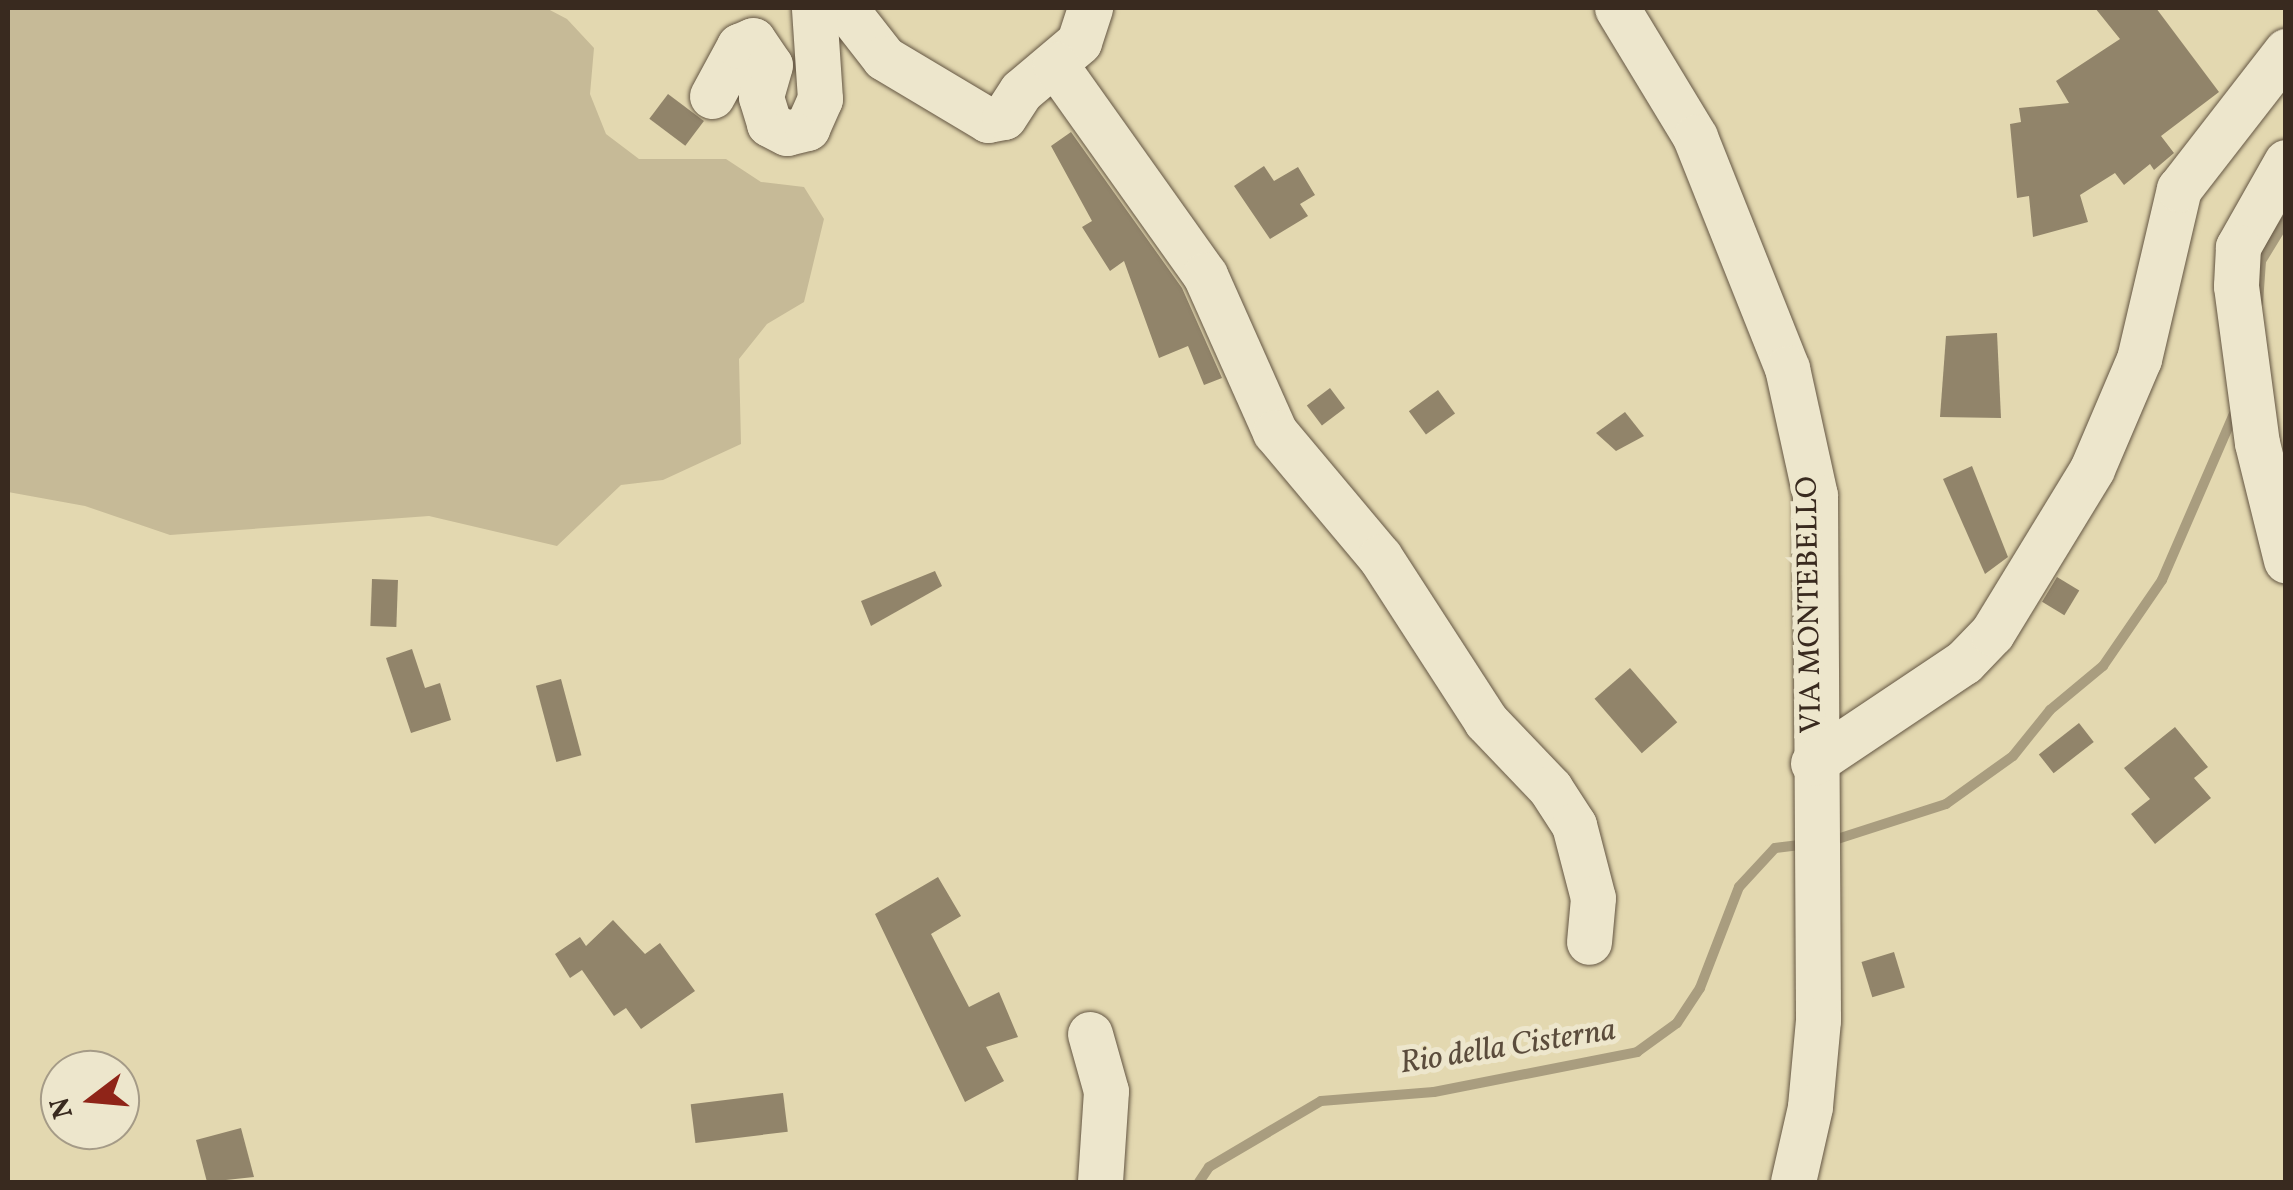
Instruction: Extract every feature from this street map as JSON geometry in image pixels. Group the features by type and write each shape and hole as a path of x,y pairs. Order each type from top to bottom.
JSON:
{"street":[{"path":"712,96 739,46 753,40 770,66 761,96 769,124 786,133 807,128 820,100 814,8"},
{"path":"845,8 884,58 988,120 1004,118 1020,91 1079,42 1090,8"},
{"name":"VIA MONTEBELLO","path":"1617,8 1695,137 1787,368 1815,495 1818,1020 1810,1107 1792,1182"},
{"path":"1814,763 1964,662 1992,633 2092,469 2139,360 2179,189 2286,50"},
{"path":"1055,64 1205,275 1275,432 1380,556 1486,721 1550,788 1574,825 1593,898 1589,942"},
{"path":"2286,162 2238,247 2240,319 2257,443 2286,560"},
{"path":"1090,1034 1106,1091 1100,1182"}],"shaded area":[{"path":"8,8 546,8 567,19 594,48 590,94 606,134 639,159 726,159 761,182 804,187 824,219 804,302 767,324 739,359 741,444 663,480 621,485 557,546 429,516 170,535 85,506 8,492"}],"building":[{"path":"2095,8 2156,8 2219,92 2161,136 2174,153 2154,170 2150,164 2124,185 2115,173 2080,195 2088,222 2033,237 2029,196 2017,198 2010,124 2021,122 2019,108 2069,103 2056,81 2120,39"},
{"path":"668,94 704,121 685,146 649,119"},
{"path":"1071,132 1182,288 1222,378 1204,385 1188,346 1159,358 1124,261 1110,271 1082,227 1092,221 1051,146"},
{"path":"1264,166 1274,181 1298,167 1315,195 1300,204 1308,216 1270,239 1234,186"},
{"path":"1997,333 2001,418 1940,417 1946,336"},
{"path":"1330,388 1345,408 1322,425 1307,405"},
{"path":"1438,390 1455,413 1426,435 1409,411"},
{"path":"1625,412 1644,436 1616,451 1596,433"},
{"path":"1972,466 2008,557 1985,574 1943,479"},
{"path":"935,571 942,586 871,626 861,601"},
{"path":"2057,577 2079,590 2064,615 2042,602"},
{"path":"372,579 398,580 396,627 370,626"},
{"path":"412,649 425,688 440,683 451,720 411,733 386,658"},
{"path":"1630,668 1677,722 1642,753 1595,699"},
{"path":"561,679 581,755 556,762 536,686"},
{"path":"2079,723 2094,742 2054,773 2039,754"},
{"path":"2175,727 2208,767 2194,778 2211,798 2155,844 2131,814 2150,799 2124,768"},
{"path":"938,877 961,916 931,934 969,1007 999,992 1018,1037 986,1047 1004,1081 965,1102 875,914"},
{"path":"613,920 645,954 660,943 695,991 641,1029 626,1008 614,1016 582,970 570,978 555,954 580,937 586,946"},
{"path":"1894,952 1905,987 1872,997 1861,962"},
{"path":"783,1093 788,1132 695,1143 691,1104"},
{"path":"241,1128 254,1177 207,1182 196,1140"}],"waterway":[{"path":"2258,303 2261,261 2286,220"},
{"name":"Rio della Cisterna","path":"1828,842 1946,804 2013,756 2050,710 2103,666 2162,580 2235,411"},
{"name":"Rio della Cisterna","path":"1199,1182 1209,1167 1321,1101 1434,1092 1637,1052 1677,1023 1700,988 1739,887 1775,848 1806,844"}]}
